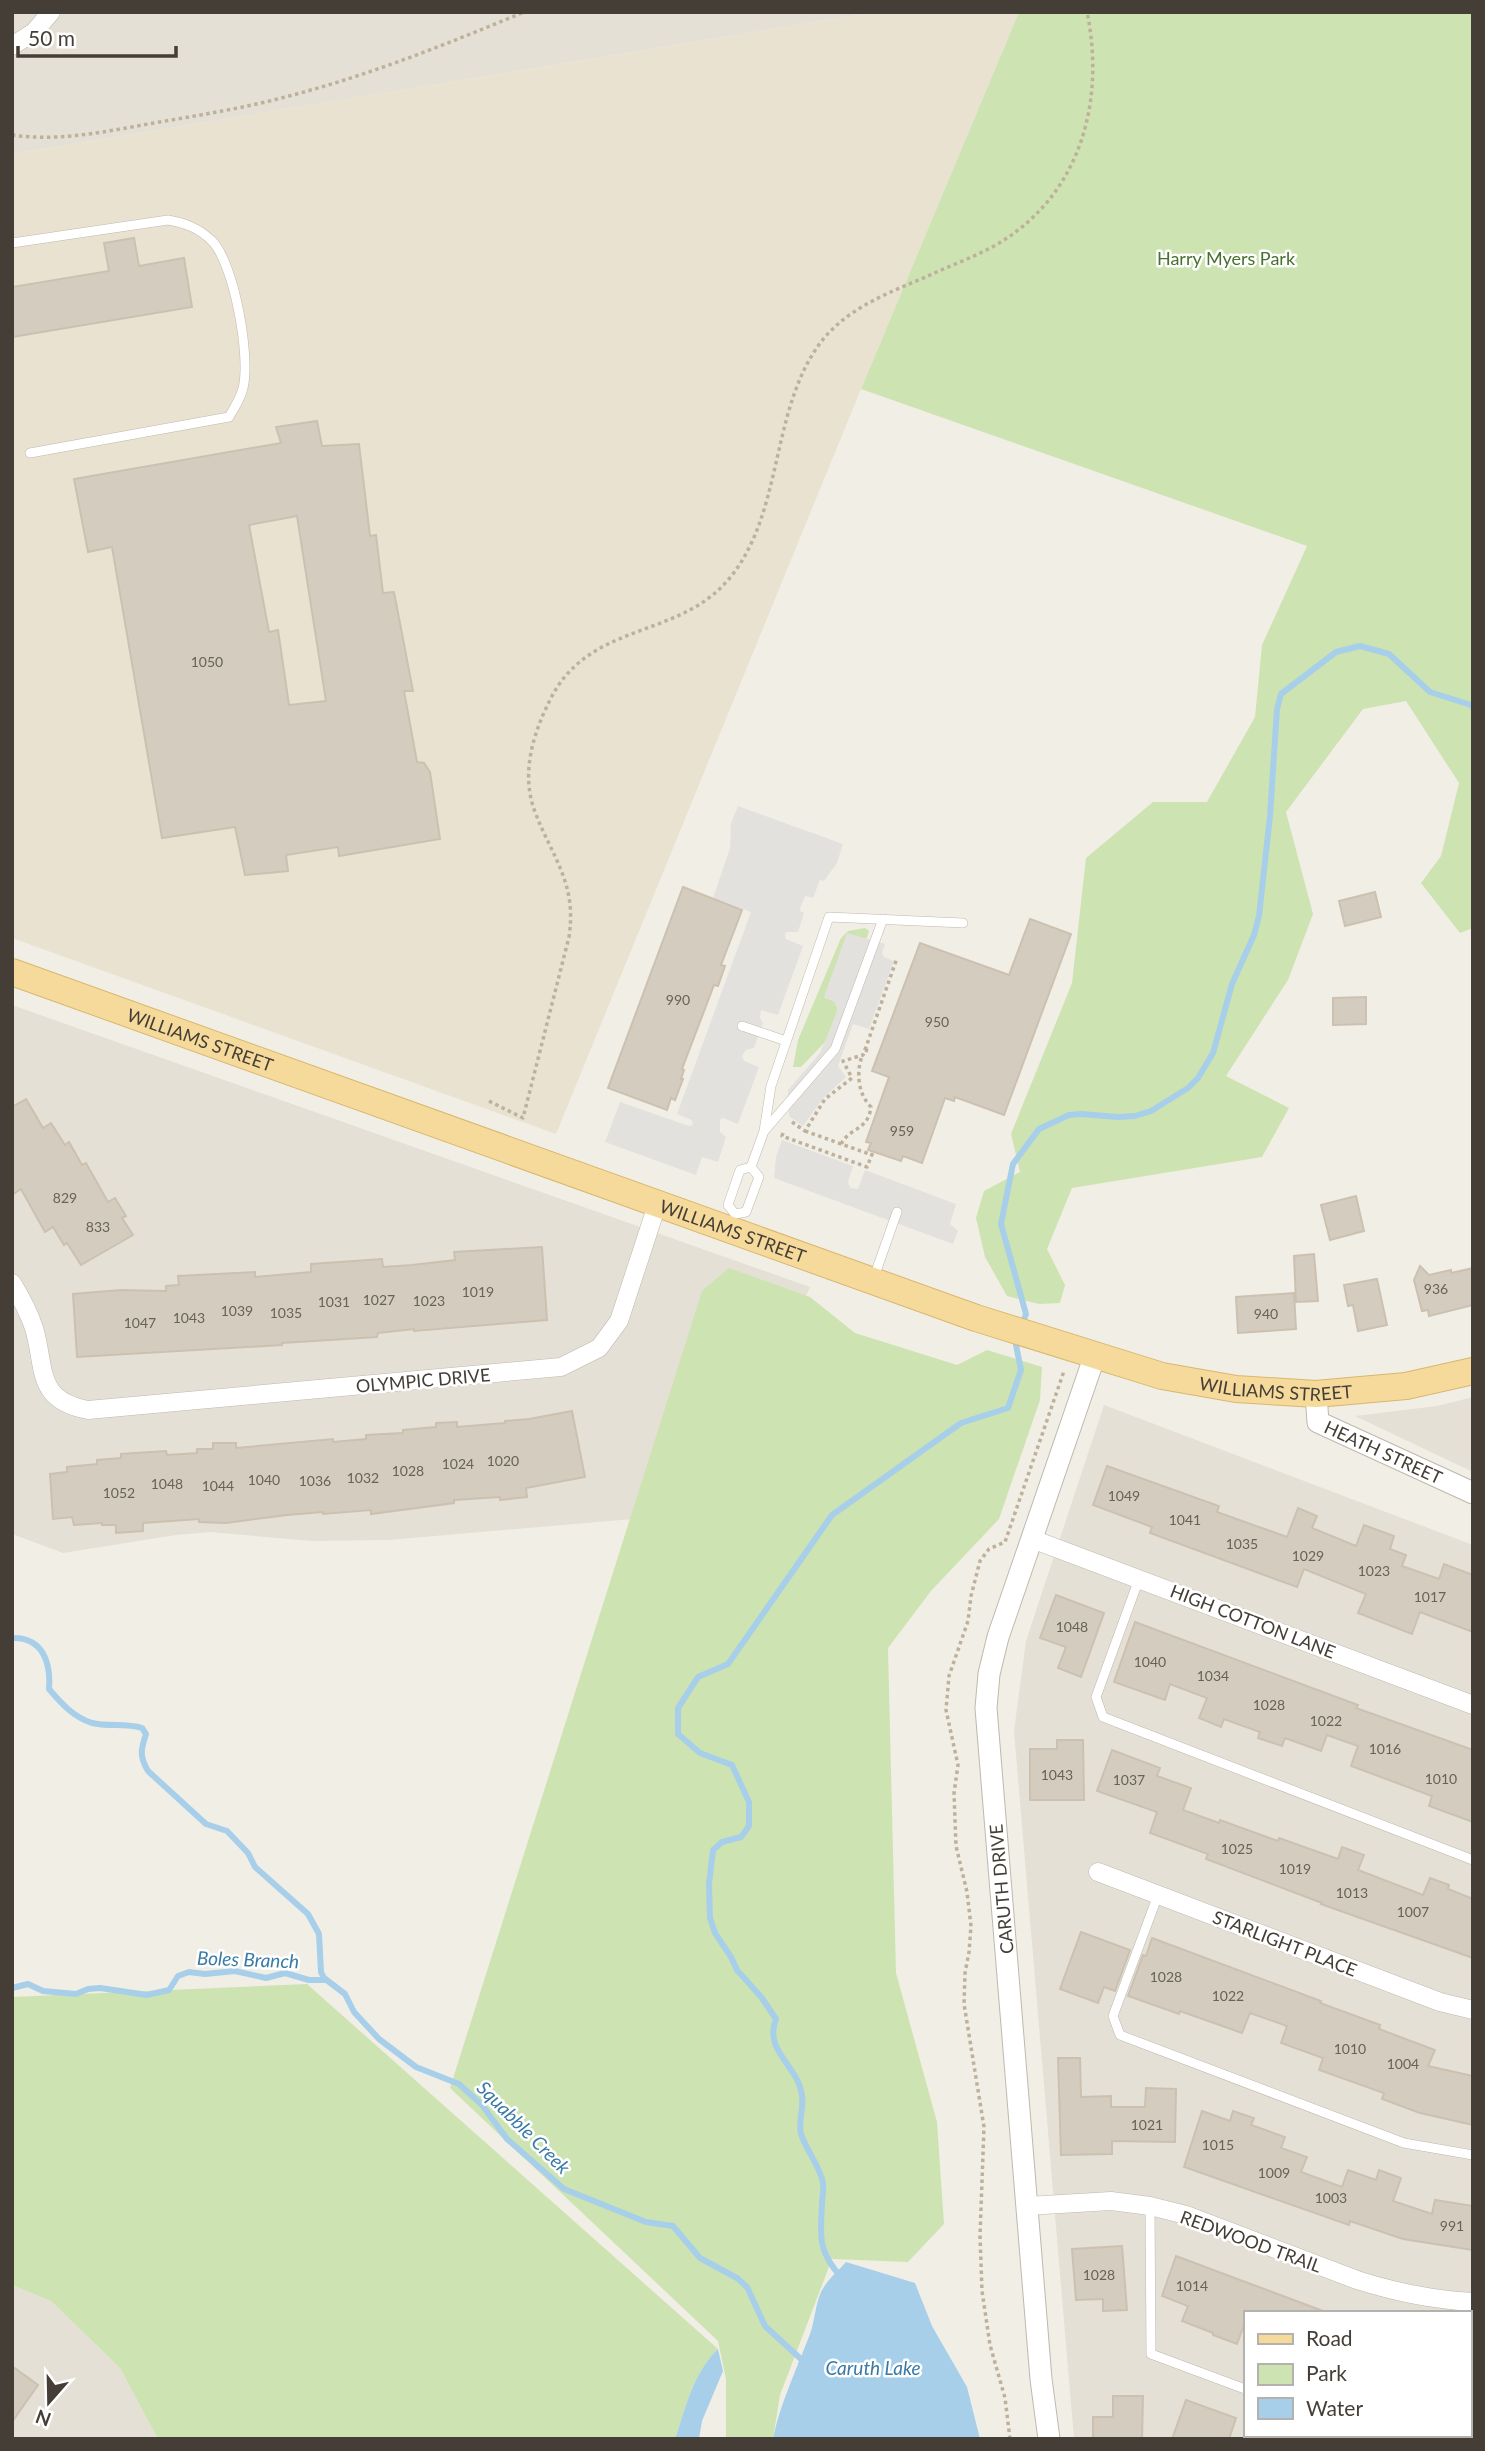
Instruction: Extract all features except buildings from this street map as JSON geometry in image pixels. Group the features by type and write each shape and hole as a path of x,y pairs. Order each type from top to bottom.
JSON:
{"main road":[{"name":"WILLIAMS STREET","path":"12,972 657,1205 733,1222 873,1280 976,1318 1162,1376 1224,1387 1316,1394 1406,1386 1473,1371"}],"street":[{"path":"12,47 34,32 51,12"},
{"name":"OLYMPIC DRIVE","path":"12,1283 33,1327 44,1382 53,1395 69,1407 88,1410 561,1367 599,1348 619,1321 657,1205"},
{"name":"CARUTH DRIVE","path":"1049,2439 1041,2379 986,1708 989,1674 998,1637 1095,1355"},
{"name":"HEATH STREET","path":"1316,1394 1318,1422 1473,1493"},
{"name":"HIGH COTTON LANE","path":"1032,1539 1473,1705"},
{"name":"STARLIGHT PLACE","path":"1098,1872 1440,2002 1473,2010"},
{"name":"REDWOOD TRAIL","path":"1027,2206 1111,2201 1150,2206 1186,2215 1357,2280 1416,2296 1472,2302"}],"lane":[{"path":"12,243 168,220 188,223 213,242 235,290 245,366 243,387 229,417 30,453"},
{"path":"751,1167 764,1131 771,1086 829,917 963,923"},
{"path":"764,1131 835,1049 883,919"},
{"path":"742,1026 786,1041"},
{"path":"751,1167 759,1177 746,1212 733,1222 728,1205 740,1170 751,1167"},
{"path":"873,1280 897,1212"},
{"path":"1140,1578 1096,1697 1103,1717 1473,1860"},
{"path":"1158,1895 1113,2016 1120,2035 1404,2143 1473,2155"},
{"path":"1150,2206 1151,2354 1244,2389"},
{"path":"1472,2302 1473,2323"}],"path":[{"path":"489,1101 523,1118 569,937 572,908 570,893 536,812 528,773 535,737 556,687 569,670 596,650 695,607 727,581 757,530 800,381 819,345 835,326 871,301 1002,241 1030,220 1047,200 1071,164 1088,122 1094,74 1087,12"},
{"path":"12,135 71,136 277,99 414,56 520,13"},
{"path":"841,1144 843,1139 867,1123 870,1114 871,1107 863,1098 857,1069 867,1050 897,958"},
{"path":"805,1131 825,1099 852,1078 843,1061 863,1055"},
{"path":"784,1130 782,1136 867,1167 872,1153 805,1131 794,1123 788,1124"}],"shaded area":[{"path":"12,12 876,12 12,154"},
{"path":"876,12 1019,12 861,389 556,1134 12,938 12,154"},
{"path":"738,806 843,844 837,863 824,881 820,880 813,898 805,896 800,909 804,913 798,932 785,934 786,939 803,946 778,1015 761,1010 760,1018 763,1023 754,1048 746,1050 742,1056 744,1061 759,1067 738,1124 723,1118 720,1120 720,1132 726,1137 718,1162 702,1157 696,1175 605,1142 620,1102 689,1126 693,1125 692,1120 677,1114 751,912 713,898 730,848 731,823"},
{"path":"847,933 885,944 882,953 884,957 894,961 869,1029 853,1024 838,1066 846,1077 824,1097 803,1126 789,1116 788,1090 820,1053 838,1010 834,1001 824,997"},
{"path":"12,1005 810,1287 763,1392 934,1493 389,1540 311,1541 210,1532 63,1553 12,1534"},
{"path":"782,1140 853,1166 848,1182 850,1188 858,1189 865,1170 956,1204 950,1224 958,1231 953,1244 774,1178 776,1157"},
{"path":"1473,1397 1473,1472 1355,1416 1437,1406"},
{"path":"1104,1405 1473,1545 1473,2439 1074,2439 1014,1731 1026,1641"},
{"path":"12,2285 51,2301 120,2368 158,2439 12,2439"}],"green space":[{"name":"Harry Myers Park","path":"1019,12 1473,12 1473,928 1460,933 1421,883 1441,856 1459,783 1406,701 1363,709 1286,812 1313,914 1288,980 1226,1076 1289,1108 1262,1157 1072,1188 1047,1249 1065,1285 1060,1303 1039,1304 1007,1296 985,1257 976,1218 984,1191 1020,1172 1011,1134 1072,983 1086,858 1153,802 1207,802 1255,717 1262,645 1307,546 861,389"},
{"path":"865,928 869,931 864,939 847,934 825,998 834,1001 838,1009 826,1041 801,1067 793,1067 798,1040 841,938 848,931"},
{"path":"729,1268 810,1297 855,1333 957,1365 987,1350 1042,1367 1040,1400 999,1519 931,1591 888,1648 896,1973 937,2122 944,2224 908,2262 832,2259 780,2395 773,2439 726,2439 726,2379 718,2341 450,2088 702,1291"},
{"path":"307,1984 718,2349 709,2358 696,2380 675,2439 158,2439 120,2368 51,2301 12,2285 12,1997"}],"water":[{"name":"Caruth Lake","path":"846,2262 915,2283 932,2326 967,2387 980,2439 773,2439 784,2399 810,2334 821,2292"},
{"path":"718,2349 723,2371 702,2421 699,2439 675,2439 696,2380 709,2358"}],"waterway":[{"path":"1022,1325 1026,1314 1001,1224 1013,1164 1039,1129 1069,1115 1118,1117 1151,1111 1188,1088 1198,1078 1213,1053 1232,984 1254,935 1259,916 1270,816 1277,709 1281,694 1336,652 1360,646 1389,654 1430,692 1471,705 1473,708"},
{"path":"842,2278 828,2260 822,2244 823,2183 801,2134 802,2096 799,2085 774,2040 776,2019 762,1998 737,1970 715,1933 710,1918 709,1884 713,1850 722,1842 741,1837 749,1826 749,1802 732,1765 700,1753 678,1734 678,1708 698,1677 728,1664 832,1515 961,1423 1008,1408 1021,1370 1016,1345 1018,1339"},
{"name":"Squabble Creek","path":"12,1638 31,1642 43,1653 48,1670 49,1689 73,1713 92,1723 142,1728 146,1734 142,1757 148,1771 206,1824 227,1831 248,1853 255,1867 308,1914 319,1934 321,1972 324,1978 345,1994 354,2012 379,2039 416,2067 459,2084 482,2105 507,2139 564,2189 646,2222 673,2226 700,2258 737,2278 747,2287 765,2326 802,2360 801,2365"},
{"name":"Boles Branch","path":"12,1988 28,1984 43,1991 76,1994 100,1988 147,1995 169,1990 178,1976 189,1972 205,1974 235,1971 266,1978 285,1973 309,1980 326,1980"}]}
